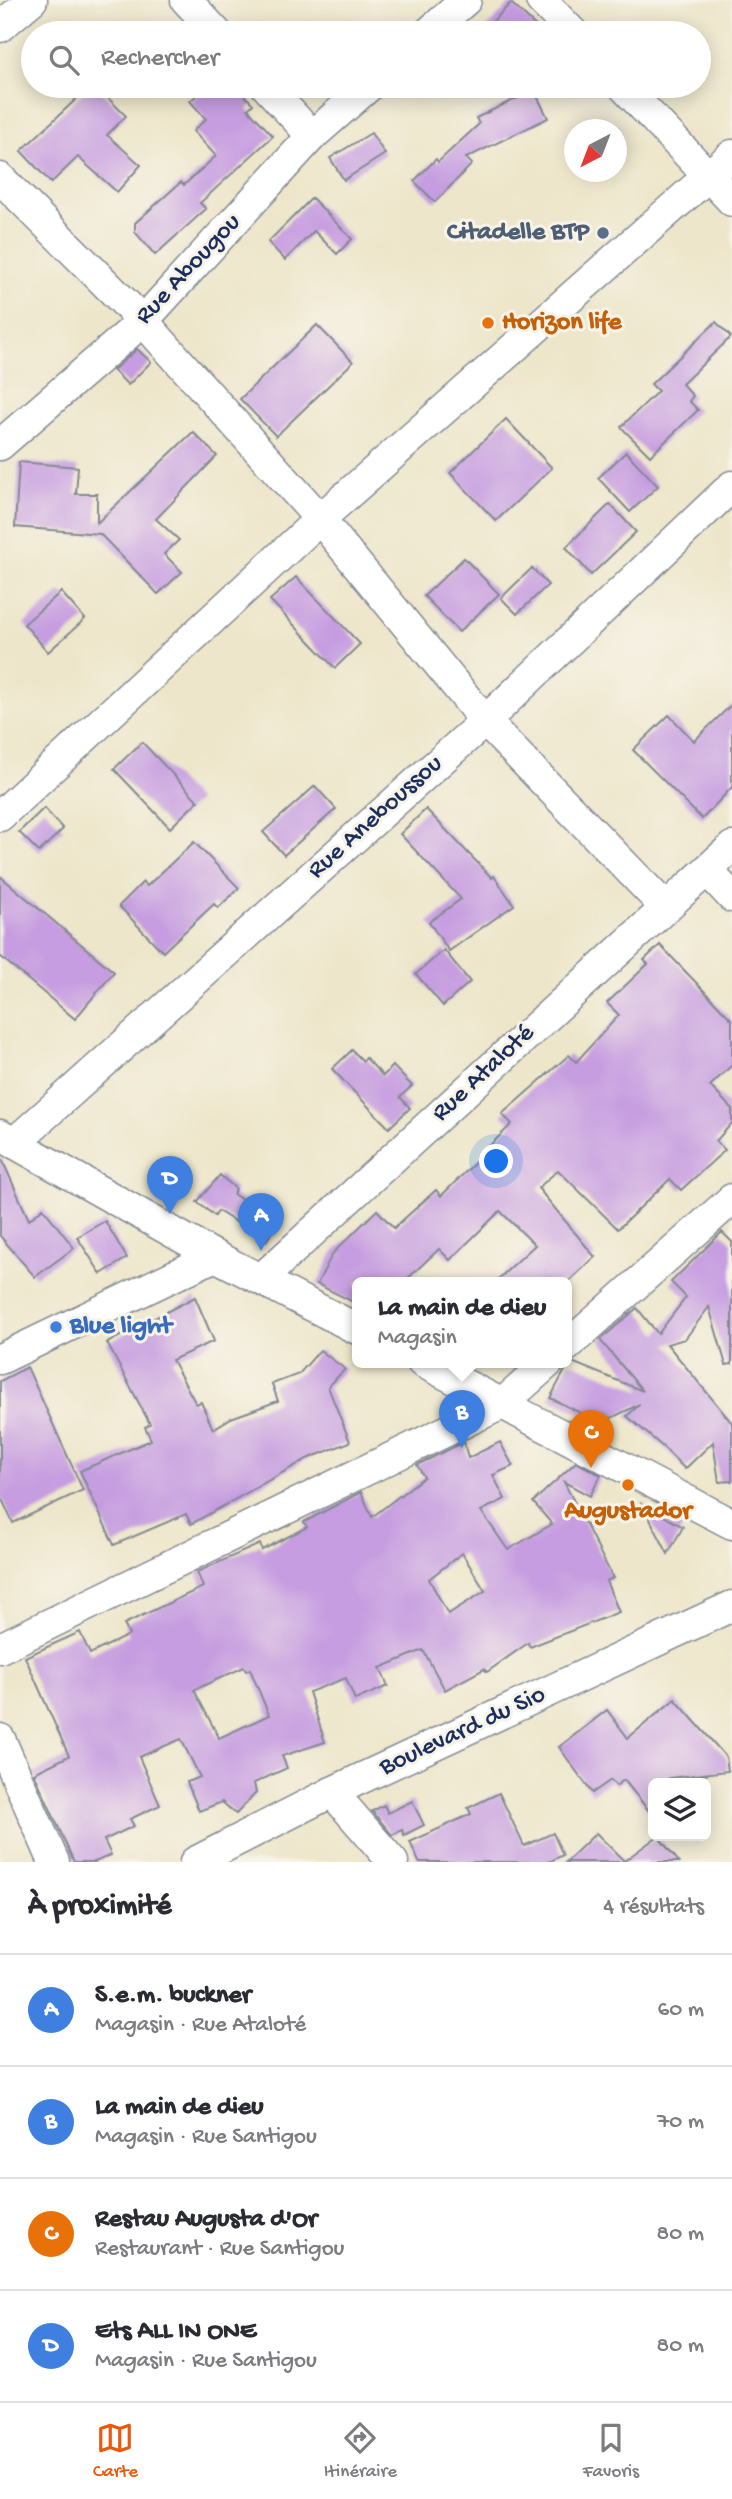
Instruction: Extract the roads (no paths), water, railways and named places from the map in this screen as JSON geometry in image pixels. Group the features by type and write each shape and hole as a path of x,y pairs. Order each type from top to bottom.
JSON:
{"street":[{"path":"0,27 32,0"},
{"path":"186,0 206,21"},
{"path":"442,21 466,0"},
{"path":"541,0 561,21"},
{"path":"277,98 312,136"},
{"name":"Rue Abougou","path":"0,445 143,321 312,136 355,98"},
{"path":"634,98 732,201"},
{"path":"0,816 320,519 732,155"},
{"path":"0,178 143,321 320,519 485,720 666,908"},
{"name":"Rue Aneboussou","path":"7,1139 485,720 732,486"},
{"name":"Rue Ataloté","path":"261,1279 732,846"},
{"path":"707,870 732,897"},
{"path":"7,1139 215,1256 352,1326"},
{"path":"572,1342 732,1199"},
{"path":"0,1359 215,1256"},
{"path":"433,1368 732,1524"},
{"path":"0,1648 502,1404 542,1368"},
{"name":"Boulevard du Sio","path":"195,1862 332,1793 732,1606"},
{"path":"0,1738 54,1862"},
{"path":"332,1793 393,1862"}],"place":[{"name":"Citadelle BTP","path":"603,233"},
{"name":"Horizon life","path":"488,323"},
{"name":"Ets ALL IN ONE","path":"170,1214"},
{"name":"S.e.m. buckner","path":"261,1251"},
{"name":"Blue light","path":"56,1327"},
{"name":"La main de dieu","path":"462,1448"},
{"name":"Restau Augusta d'Or","path":"591,1468"},
{"name":"Augustador","path":"628,1485"}]}
